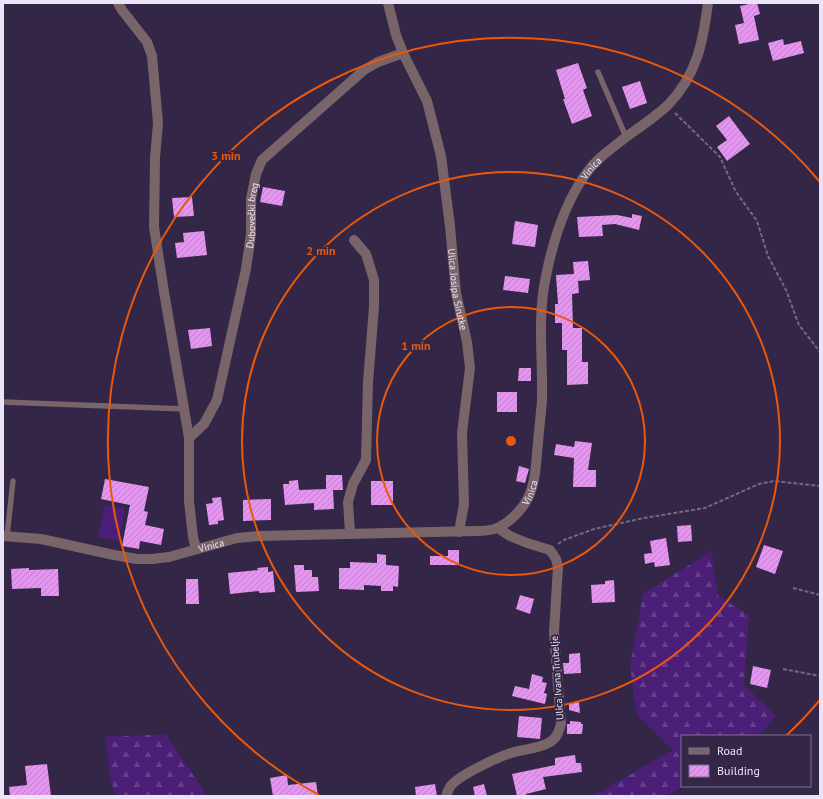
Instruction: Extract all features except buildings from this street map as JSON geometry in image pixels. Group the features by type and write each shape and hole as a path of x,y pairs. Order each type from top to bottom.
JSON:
{"street":[{"path":"118,3 147,42 152,56 158,123 155,158 154,227 189,438 189,501 196,549"},
{"name":"Ulica Josipa Sirutke","path":"388,3 396,35 403,53 427,101 441,156 450,226 456,294 467,342 470,368 462,433 464,504 459,532"},
{"name":"Vinica","path":"5,536 62,543 137,559 152,559 169,557 237,538 350,533 459,532 498,528 510,520 528,499 532,486 542,400 540,338 542,308 545,278 554,241 570,200 585,175 603,155 667,105 680,91 691,74 704,35 708,3"},
{"name":"Dubovečki breg","path":"189,438 204,424 217,400 246,269 251,234 251,199 256,174 262,160 364,70 378,62 403,53"},
{"path":"350,533 348,502 353,484 366,460 368,382 374,307 374,280 366,254 354,240"},
{"path":"498,528 510,536 526,543 550,550"},
{"name":"Ulica Ivana Trubelje","path":"446,796 450,787 458,780 498,758 551,742 559,731 561,724 554,632 558,567 556,559 550,550"}],"lane":[{"path":"598,72 626,137"},
{"path":"3,402 185,409"},
{"path":"5,536 13,480"}],"path":[{"path":"667,105 720,157 736,192 757,221 768,256 786,290 799,325 820,352"},
{"path":"550,550 564,540 594,529 675,512 706,508 759,484 774,481 820,486"},
{"path":"793,588 820,595"},
{"path":"783,669 820,676"}],"green space":[{"path":"105,504 125,509 118,541 98,537"},
{"path":"711,551 718,596 749,615 744,685 776,716 760,735 681,735 681,787 685,787 664,796 590,796 595,795 673,750 637,715 630,666 643,594"},
{"path":"166,734 207,796 116,796 111,782 105,737"}]}
